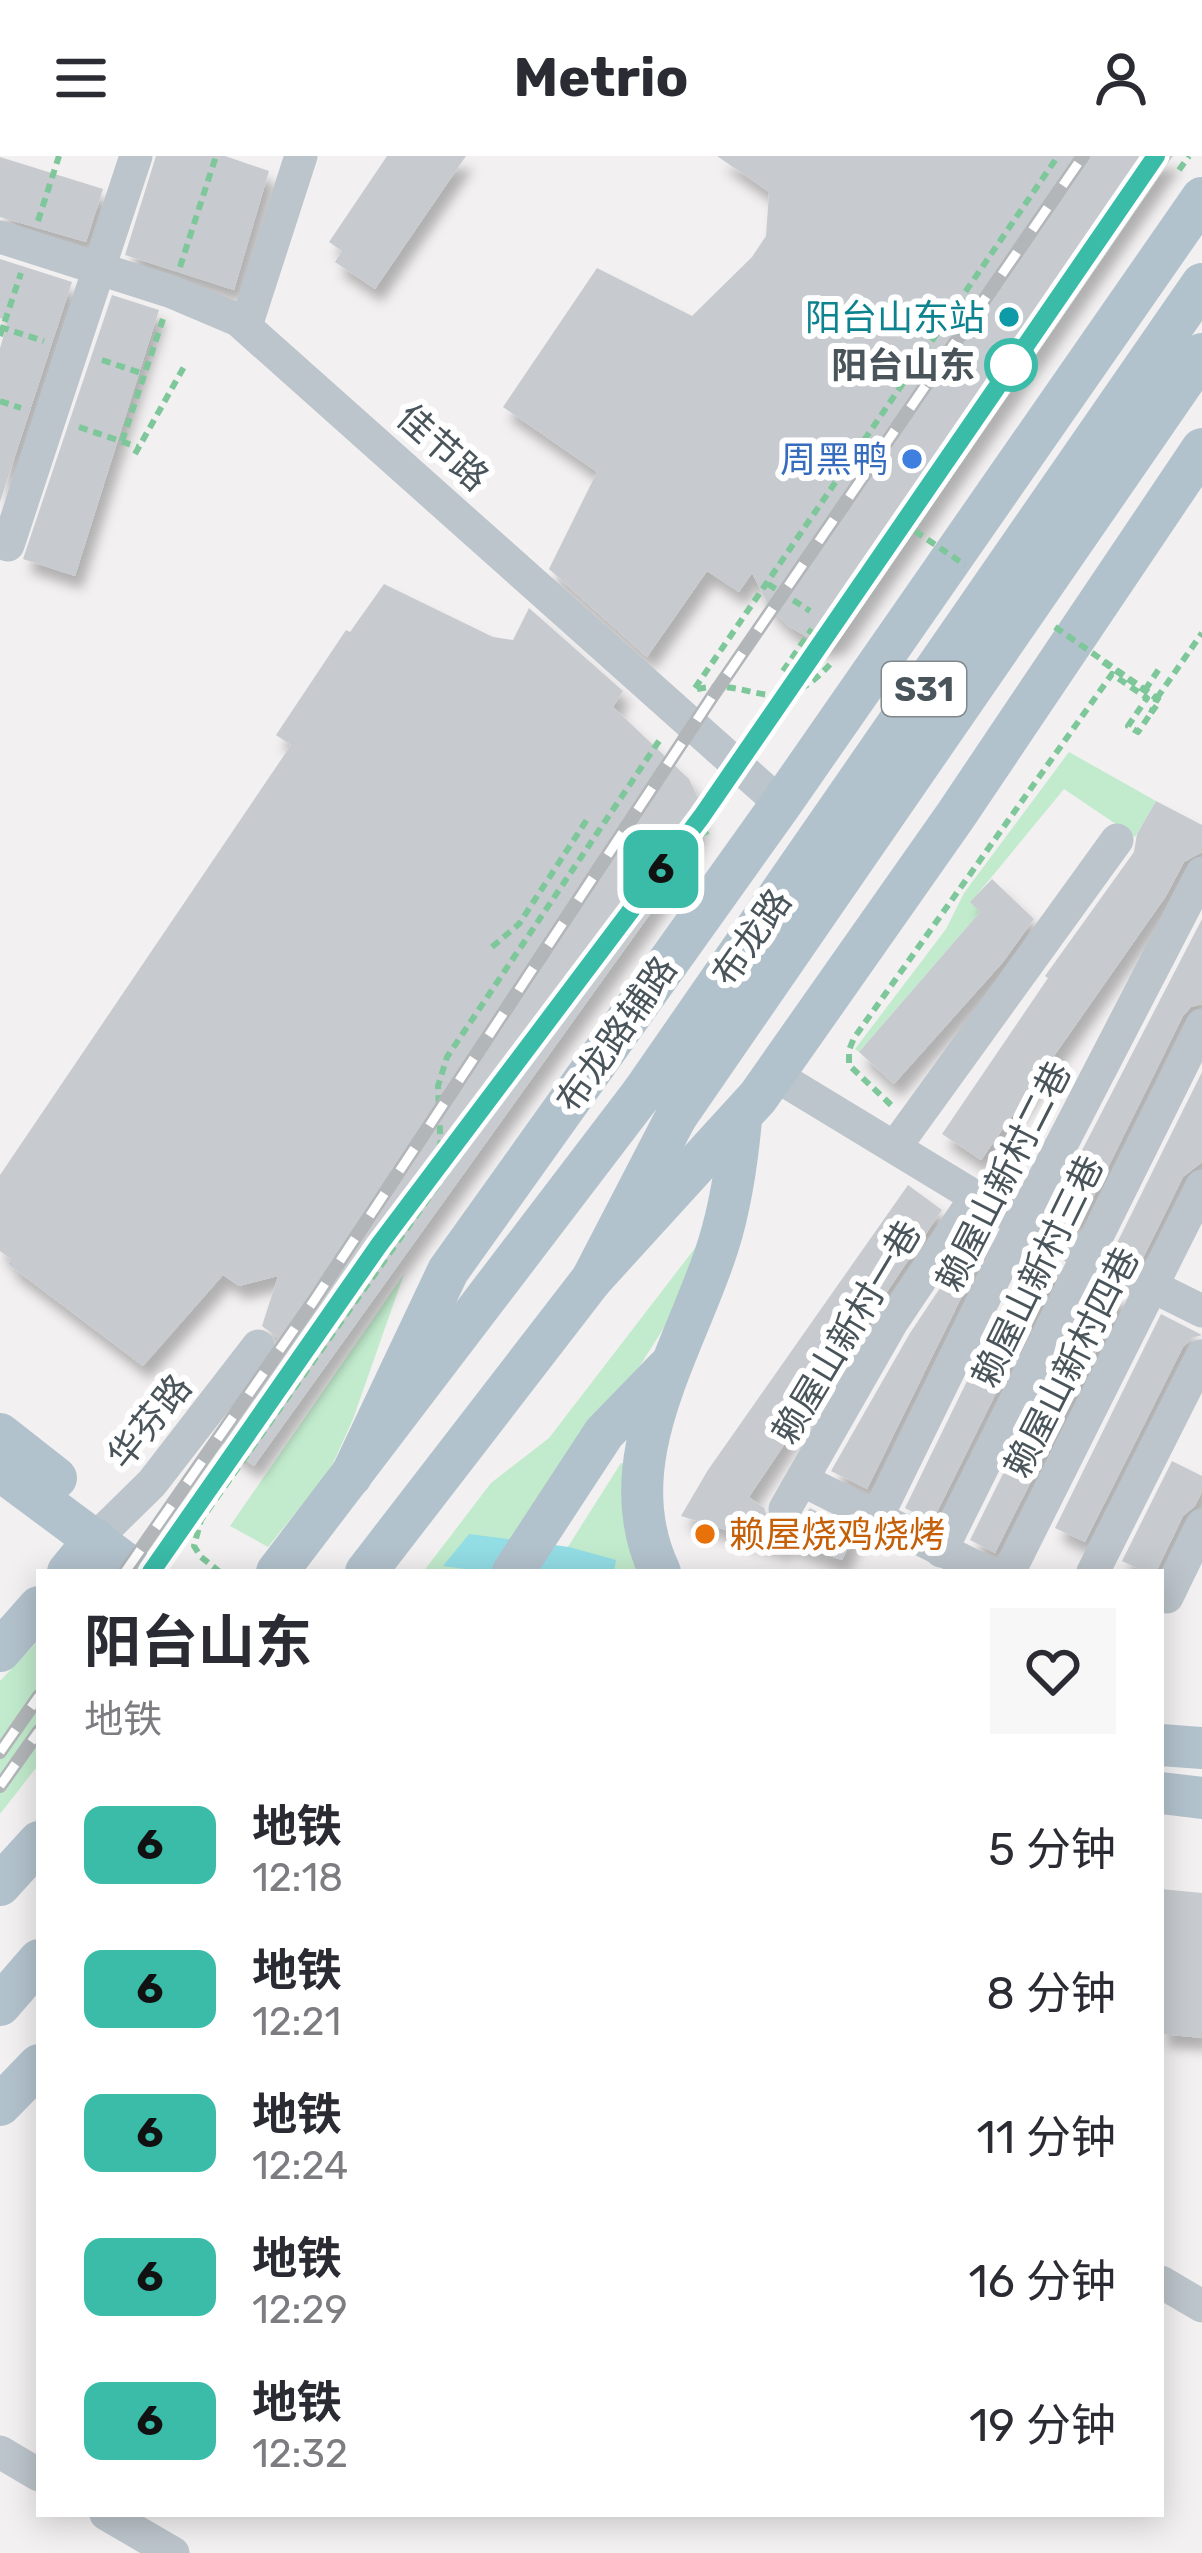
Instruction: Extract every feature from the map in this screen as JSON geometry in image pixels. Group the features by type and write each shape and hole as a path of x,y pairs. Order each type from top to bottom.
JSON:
{"main road":[{"name":"布龙路辅路","path":"351,1476 448,1271 782,804 1189,186"},
{"name":"布龙路","path":"368,1569 592,1280 659,1104 1202,284"},
{"name":"布龙路","path":"282,1566 659,1104 1202,354"},
{"path":"592,1280 741,1120 775,1075 1202,449"},
{"path":"659,1569 643,1520 643,1473 653,1419 725,1221 741,1120"},
{"path":"515,1569 604,1433 674,1362"},
{"path":"0,1435 62,1483 95,1539"},
{"path":"0,1470 133,1569"},
{"path":"70,1569 95,1539"},
{"path":"0,1652 36,1610"},
{"path":"1164,1745 1202,1748"},
{"path":"1164,1793 1202,1798"},
{"path":"0,1885 36,1845"},
{"path":"0,2005 36,1963"},
{"path":"0,2105 36,2068"}],"street":[{"path":"8,545 136,156"},
{"path":"246,326 301,156"},
{"name":"佳节路","path":"15,242 172,292 246,326 782,804"},
{"path":"903,1135 1117,840"},
{"name":"赖屋山新村二巷","path":"877,1517 1022,1221 1202,873"},
{"name":"赖屋山新村三巷","path":"941,1551 1202,1025"},
{"path":"775,1075 903,1135 976,1197 1202,1311"},
{"name":"赖屋山新村四巷","path":"1010,1569 1202,1186"},
{"name":"赖屋山新村一巷","path":"877,1517 794,1495 892,1322 976,1197"},
{"name":"华芬路","path":"95,1539 152,1483 258,1346"},
{"path":"1095,1569 1202,1356"},
{"path":"877,1517 980,1569"},
{"path":"1202,1525 1164,1597 1202,1600"},
{"path":"1164,2284 1202,2306"},
{"path":"0,2452 36,2473"},
{"path":"111,2517 172,2553"}],"path":[{"path":"0,336 15,242 59,156"},
{"path":"122,441 216,156"},
{"path":"838,656 812,682 785,694 760,695 713,686 694,690 1058,156"},
{"path":"1189,156 1189,186"},
{"path":"135,454 185,365"},
{"path":"919,539 932,520"},
{"path":"767,583 810,611"},
{"path":"783,671 812,629"},
{"path":"903,1135 848,1060 854,1038 1112,674 1147,698 1128,726 1138,733 1202,633"},
{"path":"1103,662 1148,692 1160,701 1138,733 1127,726 1141,707 1148,692 1159,668"},
{"path":"442,1180 437,1100 447,1057 673,720"},
{"path":"492,947 519,924 588,818"},
{"path":"216,1569 194,1546 201,1520 442,1180 699,832 708,831"},
{"path":"612,839 661,884"},
{"path":"887,974 895,982"}],"green space":[{"path":"1069,752 1156,801 1135,837 1064,789 971,902 980,912 859,1052 855,1049 946,929 964,893"},
{"path":"702,1239 687,1291 641,1364 516,1538 444,1565 469,1569 425,1569 491,1483 549,1438"},
{"path":"404,1274 330,1470 268,1547 230,1526"},
{"path":"621,1463 632,1464 643,1569 554,1569"},
{"path":"36,1643 36,1768 0,1814 0,1681"}],"water":[{"path":"469,1534 569,1547 616,1560 614,1569 443,1566"}],"building":[{"path":"156,156 225,156 269,171 234,290 125,255"},
{"path":"387,156 466,156 375,289 335,262 342,251 329,242"},
{"path":"717,156 1173,156 839,640 823,646 788,626 770,608 752,573 739,592 707,571 647,657 549,569 597,472 503,407 597,268 692,316 752,257 766,236 769,192"},
{"path":"0,157 103,189 86,242 0,217"},
{"path":"0,259 72,282 0,502 0,348 8,321 0,318"},
{"path":"112,295 159,310 75,576 23,559"},
{"path":"384,584 493,637 513,640 529,608 623,691 613,707 689,779 699,800 701,826 688,861 254,1466 214,1437 278,1350 277,1337 262,1326 278,1276 239,1286 223,1275 143,1366 8,1264 11,1259 0,1251 0,1175 291,745 276,735 346,630 350,632"},
{"path":"1156,801 1202,825 1202,852 1184,862 1166,896 981,1160 942,1134 1048,978 1045,976 1134,852 1137,834"},
{"path":"992,879 1034,919 1003,962 894,1084 859,1052 980,912 970,902"},
{"path":"1202,919 1202,1004 1183,1016 1079,1226 1050,1212"},
{"path":"1202,1072 1202,1162 1183,1177 1143,1258 1116,1245"},
{"path":"908,1185 942,1210 749,1497 764,1508 776,1528 793,1528 810,1508 856,1531 842,1560 787,1542 783,1548 681,1516 708,1470"},
{"path":"982,1225 994,1231 867,1489 831,1471 910,1333"},
{"path":"1031,1250 1060,1264 932,1522 905,1508"},
{"path":"1098,1283 1124,1296 995,1553 970,1540"},
{"path":"1161,1314 1202,1335 1183,1347 1085,1542 1055,1528"},
{"path":"1172,1461 1202,1476 1195,1506 1183,1516 1157,1569 1139,1569 1122,1561"},
{"path":"1164,1889 1202,1893 1202,2038 1164,2034"}],"railway":[{"path":"127,1569 313,1302 712,697 1083,156"},
{"path":"153,1569 378,1245 702,816 1156,156"},
{"path":"0,1752 36,1700"},
{"path":"0,1786 36,1735"}],"metro line":[{"name":"6","path":"153,1569 379,1245 702,816 1156,156"}],"place":[{"name":"阳台山东站","path":"1009,317"},
{"name":"阳台山东","path":"1011,365"},
{"name":"周黑鸭","path":"912,459"},
{"name":"赖屋烧鸡烧烤","path":"705,1534"}]}
